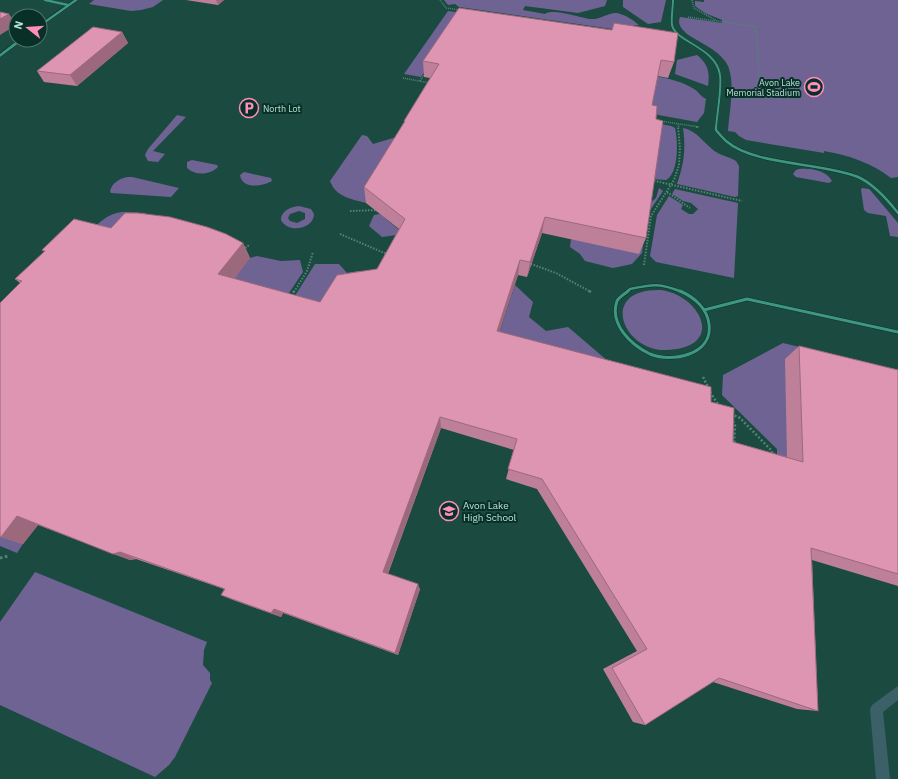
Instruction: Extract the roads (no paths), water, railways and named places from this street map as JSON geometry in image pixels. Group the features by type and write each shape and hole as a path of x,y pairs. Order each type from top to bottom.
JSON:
{"street":[{"path":"45,0 68,6"},
{"path":"48,20 76,0"},
{"path":"0,56 10,48"}],"lane":[{"path":"674,0 672,26 676,33 706,52 718,66 720,74 716,130 720,137 728,144 744,152 774,160 838,171 856,176 879,190 898,213"},
{"path":"648,284 660,284 677,289 693,298 704,310 710,326 710,331 706,341 694,352 676,357 654,354 635,345 621,332 615,316 616,303 621,295 633,287 648,284"},
{"path":"704,310 747,299 898,332"}],"waterway":[{"path":"883,779 876,709 898,692"}],"place":[{"name":"Avon Lake Memorial Stadium","path":"814,87"},
{"name":"North Lot","path":"249,108"},
{"name":"Avon Lake High School","path":"449,511"}]}
